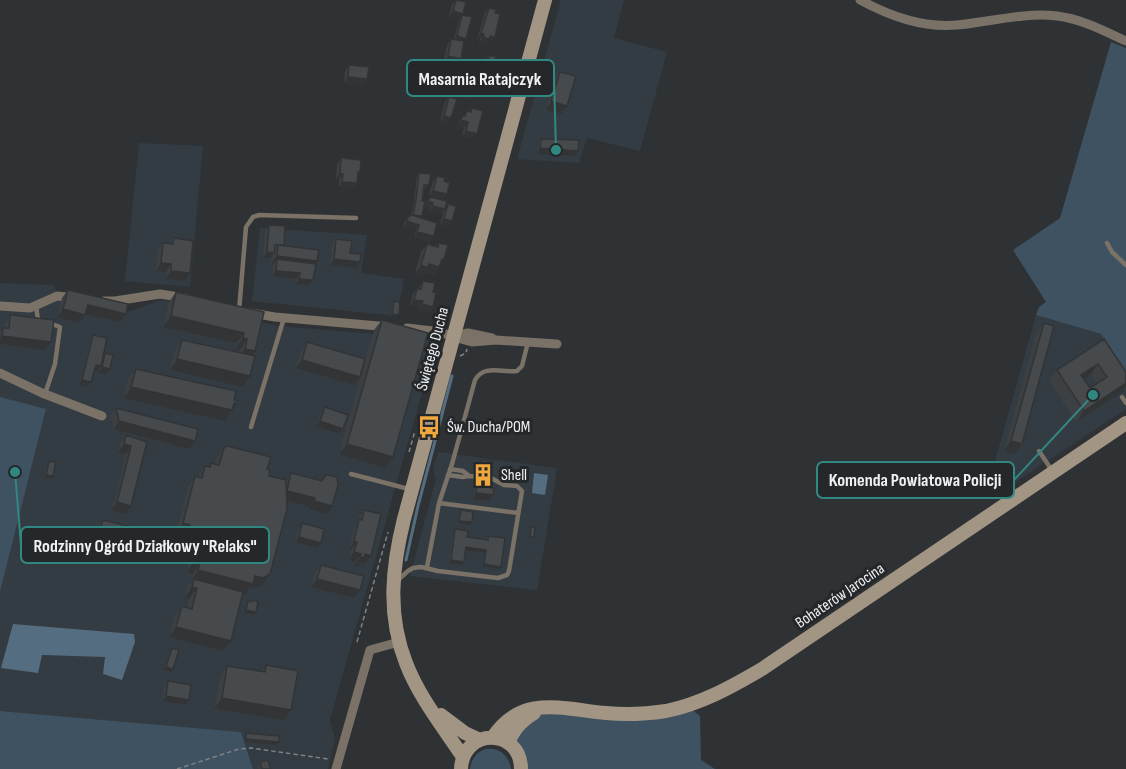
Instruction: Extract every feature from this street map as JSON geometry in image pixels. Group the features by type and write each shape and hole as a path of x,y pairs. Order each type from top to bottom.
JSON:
{"main road":[{"name":"Świętego Ducha","path":"462,763 406,664 399,642 392,594 396,549 545,0"},
{"name":"Bohaterów Jarocina","path":"462,763 467,750 473,744 486,739 514,716 533,708 609,713 664,711 690,705 723,692 762,669 1126,423"},
{"name":"Świętego Ducha","path":"428,704 465,733 508,742"},
{"path":"521,769 519,755 508,742 518,724 544,707"}],"street":[{"path":"860,0 901,19 926,24 954,26 1029,16 1056,16 1082,21 1126,41"},
{"path":"97,301 115,301 159,294 194,300"},
{"path":"0,306 30,308 57,296 86,300"},
{"path":"228,308 285,318 434,331 472,342 496,340 557,344"},
{"path":"0,373 45,394 102,416"},
{"path":"337,764 370,650 399,642"}],"lane":[{"path":"239,311 246,226 253,217 259,215 356,218"},
{"path":"1107,243 1112,252 1126,265"},
{"path":"36,306 38,320 60,327 55,364 45,394"},
{"path":"251,427 285,318"},
{"path":"427,567 439,503 477,377 486,370 517,372 522,366 528,342"},
{"path":"1122,397 1126,403"},
{"path":"1039,451 1053,472"},
{"path":"392,594 405,572 417,567 498,578 507,574 523,493 520,488 504,485 491,478 463,477 449,472"},
{"path":"351,474 412,489"},
{"path":"439,503 518,513"}],"path":[{"path":"357,642 388,532"},
{"path":"177,769 238,749 250,748 337,764"}],"shaded area":[{"path":"561,0 624,0 614,38 667,52 640,151 587,138 579,163 517,159"},
{"path":"1111,42 1126,48 1126,373 1101,334 1036,315 1039,307 1046,302 1013,250 1060,218"},
{"path":"139,143 203,146 190,287 125,281"},
{"path":"260,228 367,235 361,273 404,279 397,316 252,301"},
{"path":"0,283 53,285 60,297 130,311 162,300 278,326 437,339 330,720 335,739 328,769 253,769 241,732 0,711 0,592 46,410 0,397"},
{"path":"1036,315 1101,334 1126,373 1126,409 999,493 990,479"},
{"path":"0,397 46,409 0,592"},
{"path":"438,452 557,468 537,590 410,576 436,479 433,469"},
{"path":"534,473 548,475 545,495 532,493"},
{"path":"13,624 134,634 135,642 122,680 103,674 105,657 42,655 38,673 1,668"},
{"path":"693,710 700,716 701,760 715,769 527,769 515,741 521,724 538,713"},
{"path":"0,711 241,732 253,769 0,769"},
{"path":"485,749 495,749 506,756 511,769 470,769 474,757"}],"building":[{"path":"456,0 466,2 463,14 453,11"},
{"path":"489,8 500,14 495,37 490,36 489,39 483,37 484,34 481,33"},
{"path":"462,15 472,17 466,39 457,36"},
{"path":"451,39 464,41 461,59 448,56"},
{"path":"489,55 496,57 495,61 502,63 498,76 482,71"},
{"path":"452,60 459,61 457,72 449,70"},
{"path":"349,65 369,67 367,79 348,77"},
{"path":"560,72 576,76 567,106 551,101"},
{"path":"449,97 457,99 451,118 444,116"},
{"path":"472,108 483,111 477,134 466,131 468,122 461,120 467,111 471,112"},
{"path":"541,139 579,140 578,151 540,148"},
{"path":"341,158 361,160 357,183 342,182"},
{"path":"419,173 431,174 429,185 424,185 422,201 425,201 422,216 413,215"},
{"path":"437,176 445,178 444,181 450,183 447,194 433,191"},
{"path":"430,197 447,201 445,209 432,206 433,203 428,201"},
{"path":"448,204 456,206 452,221 444,219"},
{"path":"412,215 437,223 434,236 417,232 419,225 407,221"},
{"path":"269,225 285,226 284,245 275,245 274,253 267,252"},
{"path":"174,238 193,241 190,273 171,271 171,264 161,263 163,243 173,244"},
{"path":"336,239 352,241 350,253 361,254 360,262 334,259"},
{"path":"439,243 448,245 439,267 429,264 428,268 421,265 427,244 438,247"},
{"path":"278,245 319,250 317,261 277,256"},
{"path":"277,259 316,264 313,280 299,279 300,273 276,271"},
{"path":"423,281 435,283 433,292 436,293 433,307 422,304 423,301 414,300 417,289 421,289"},
{"path":"68,290 128,304 126,314 88,305 85,315 63,309"},
{"path":"176,292 264,312 255,351 245,349 247,339 243,338 244,333 171,316"},
{"path":"394,301 400,302 399,315 392,314"},
{"path":"10,315 54,320 51,342 2,336 3,328 9,328"},
{"path":"382,320 428,333 393,457 347,444"},
{"path":"1044,323 1054,326 1022,444 1011,441"},
{"path":"93,335 107,338 101,366 96,365 91,382 82,380"},
{"path":"1104,339 1126,372 1126,383 1084,411 1057,370","holes":["1098,364 1107,377 1090,388 1081,375"]},
{"path":"182,340 255,356 250,376 177,359"},
{"path":"307,342 365,359 360,377 302,360"},
{"path":"105,353 113,355 110,369 102,367"},
{"path":"136,369 236,391 234,400 237,400 236,404 234,403 232,410 131,387"},
{"path":"325,407 348,415 343,429 320,421"},
{"path":"116,408 198,429 195,441 119,421"},
{"path":"126,435 147,442 131,506 117,502 131,446 124,444"},
{"path":"227,446 271,457 267,469 270,470 269,476 286,480 287,509 270,574 263,578 255,576 253,584 198,570 200,563 194,561 196,552 183,549 190,525 183,523 195,476 202,478 205,466 210,467 211,463 219,465 224,448"},
{"name":"Shell","path":"481,460 492,461 489,484 478,483"},
{"path":"49,461 56,462 53,476 46,475"},
{"path":"291,473 322,481 327,475 337,478 338,485 332,506 314,501 315,498 287,491"},
{"path":"477,483 492,484 493,495 476,493"},
{"path":"364,510 381,514 371,556 365,554 364,558 360,557 361,554 354,552 357,542 354,541 359,519 362,520"},
{"path":"461,510 473,512 472,522 459,521"},
{"path":"103,520 139,529 135,545 98,536"},
{"path":"302,523 324,529 321,543 299,537"},
{"path":"531,527 535,527 534,537 530,537"},
{"path":"455,529 468,531 467,537 488,540 488,536 505,538 501,567 484,564 486,550 466,547 464,562 451,560"},
{"path":"321,565 364,576 360,590 317,579"},
{"path":"194,579 243,592 231,641 176,627 182,606 192,609 197,588 192,587"},
{"path":"248,601 258,602 256,612 246,610"},
{"path":"172,648 179,650 173,669 166,667"},
{"path":"266,665 298,671 291,710 222,698 227,666 265,672"},
{"path":"168,681 191,685 189,700 166,696"},
{"path":"246,733 279,736 279,742 246,739"},
{"path":"268,760 271,769 262,769 260,762"}],"waterway":[{"path":"406,560 452,376"}],"place":[{"name":"Masarnia Ratajczyk","path":"556,150"},
{"name":"Komenda Powiatowa Policji","path":"1093,395"},
{"name":"Św. Ducha/POM","path":"429,427"},
{"name":"Rodzinny Ogród Działkowy \"Relaks\"","path":"15,472"},
{"name":"Shell","path":"483,475"}]}
